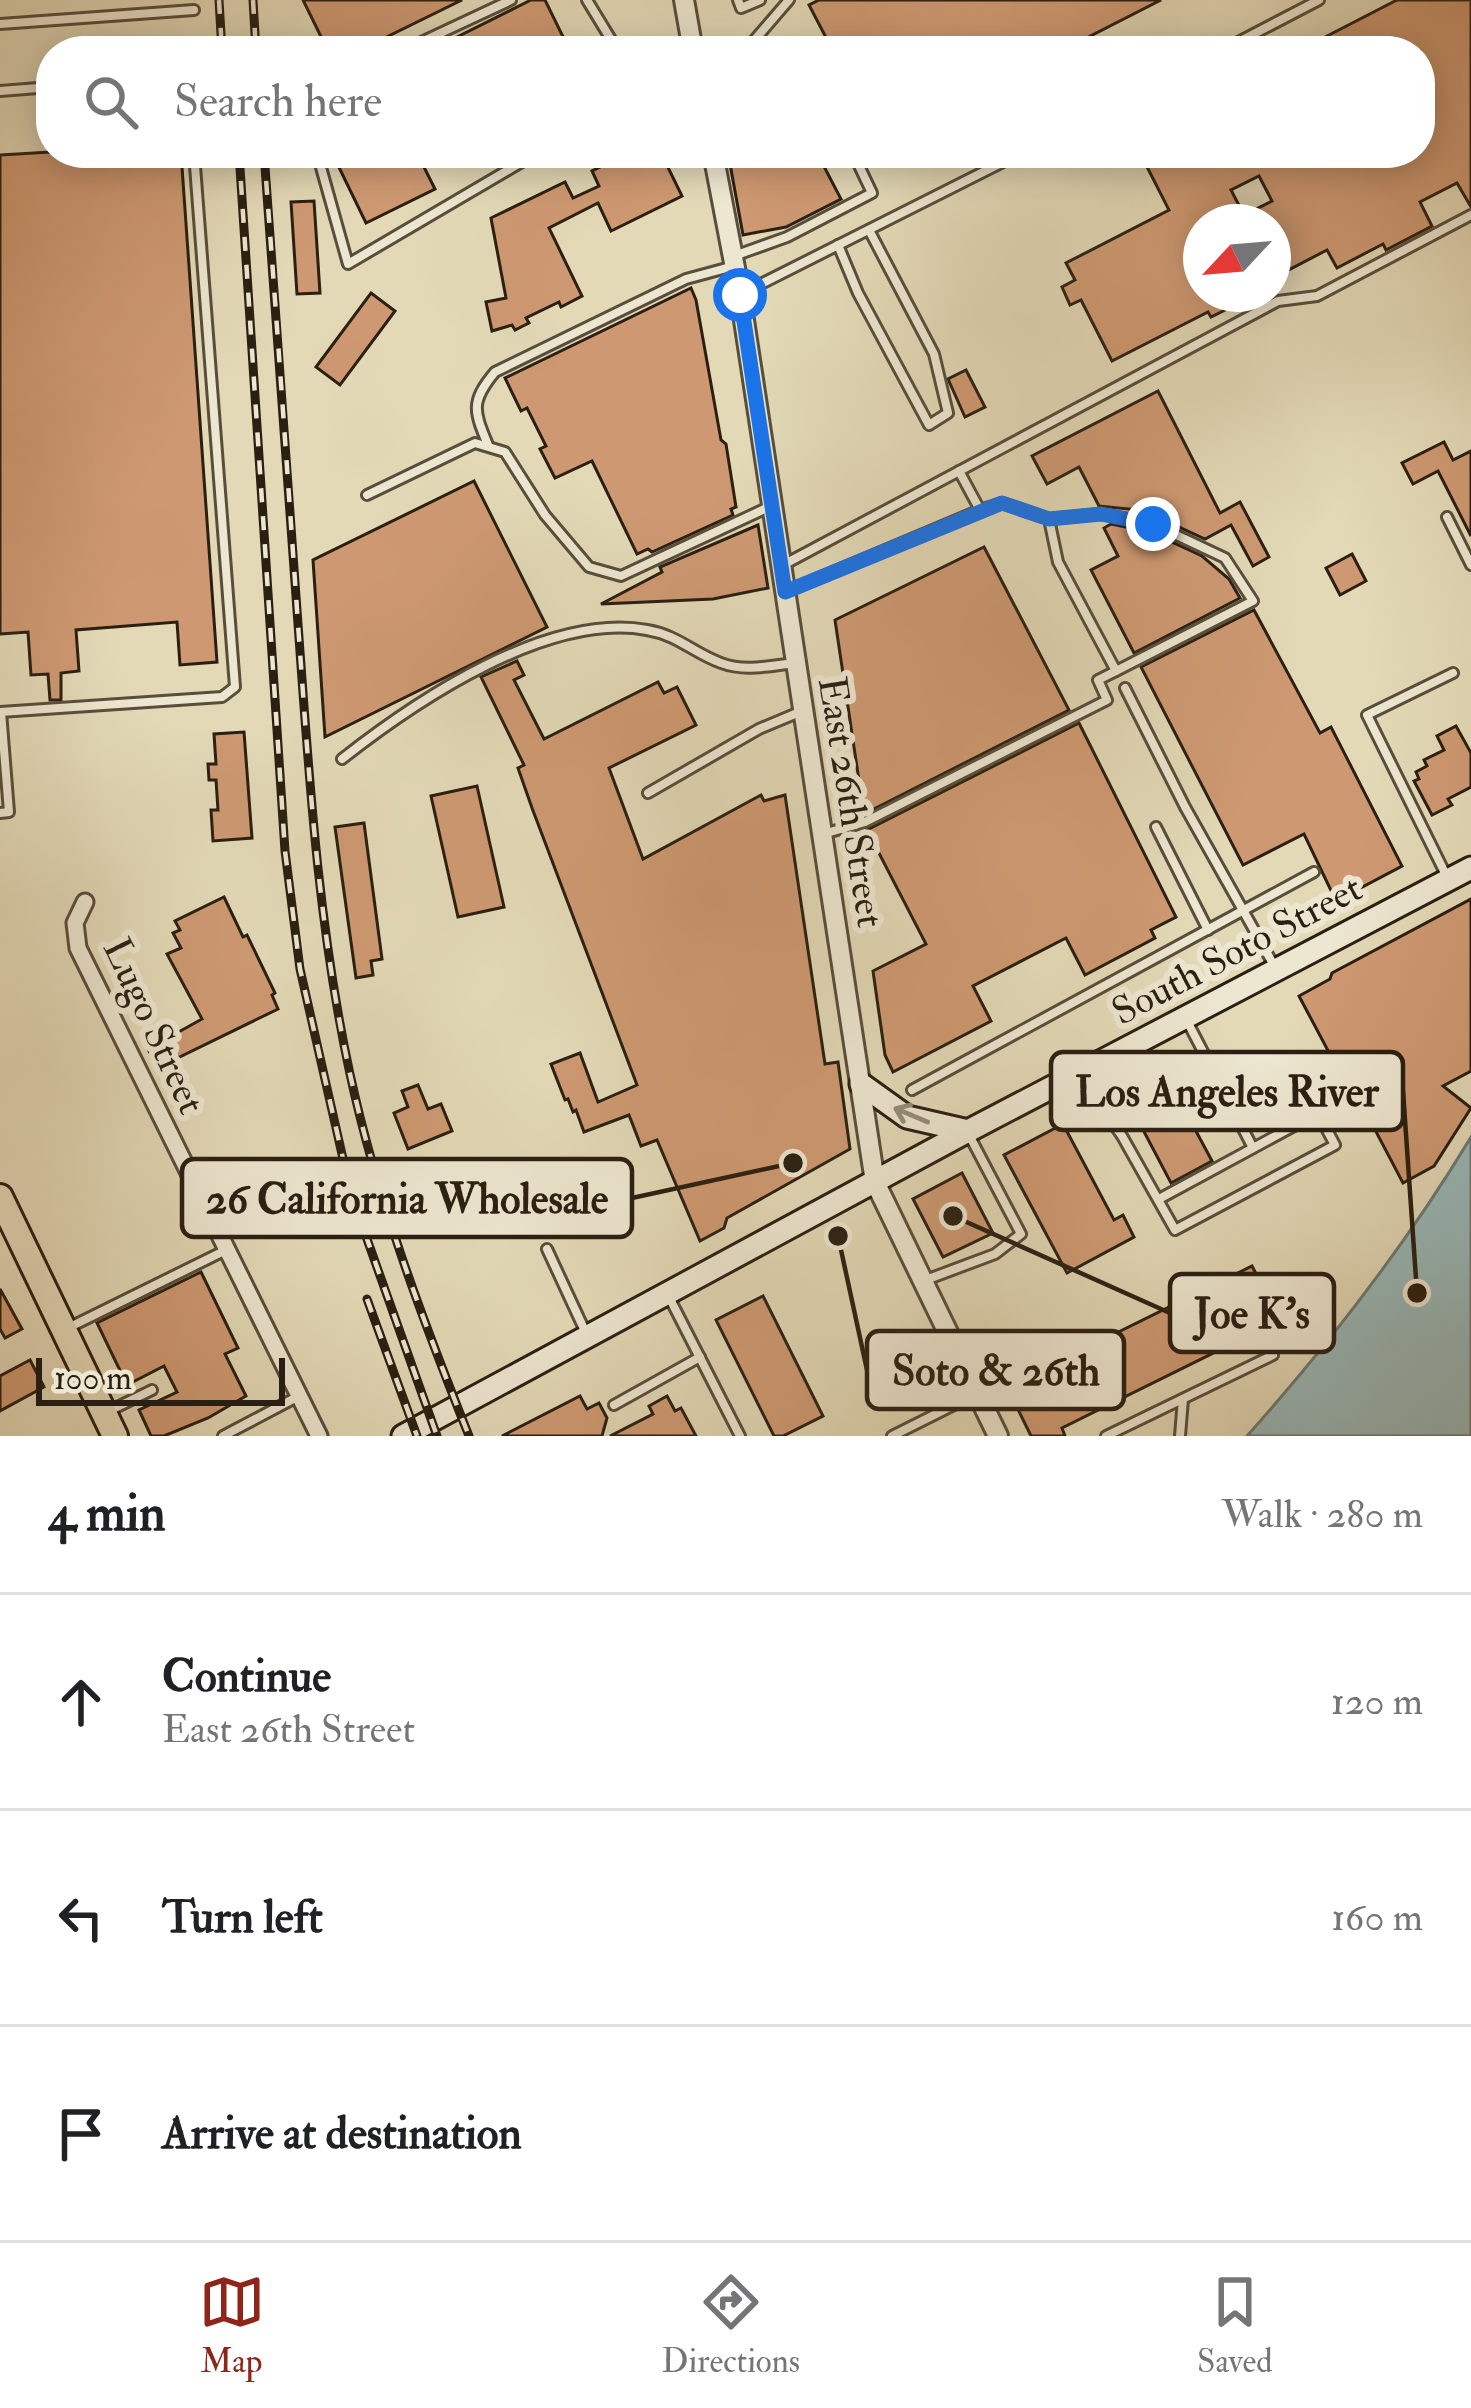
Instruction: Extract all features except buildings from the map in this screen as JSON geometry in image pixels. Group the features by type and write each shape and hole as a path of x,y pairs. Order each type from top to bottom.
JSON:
{"main road":[{"name":"South Soto Street","path":"403,1436 968,1131 1471,868"},
{"path":"861,1084 907,1118 968,1131"},
{"path":"0,1197 109,1425"}],"street":[{"path":"684,0 690,36"},
{"name":"East 26th Street","path":"716,168 740,295 874,1183 998,1436"},
{"name":"Lugo Street","path":"85,902 75,923 78,948 319,1436"}],"lane":[{"path":"434,36 511,0"},
{"path":"586,0 609,36"},
{"path":"738,0 741,8 760,0"},
{"path":"759,36 789,0"},
{"path":"1250,36 1319,0"},
{"path":"0,24 194,10"},
{"path":"0,91 36,88"},
{"path":"0,813 9,812 0,712 222,698 235,687 195,168"},
{"path":"321,168 348,264 511,168"},
{"path":"489,447 476,414 478,392 495,372 686,279 788,237 872,193 860,168"},
{"path":"740,295 992,168"},
{"path":"782,566 1278,301 1317,296 1471,215"},
{"path":"838,245 928,425 938,421 948,413 934,354 869,230"},
{"path":"367,495 476,443 505,452 545,514 589,567 621,576 772,506"},
{"path":"959,471 980,510"},
{"path":"785,592 1002,503 1049,519 1101,514 1153,524 1225,558 1253,601 1098,680 1107,700 865,822 823,834"},
{"path":"1447,517 1471,565"},
{"path":"1049,519 1058,562 1116,671"},
{"path":"342,759 405,710 559,634 603,626 642,628 674,635 719,663 746,669 796,663"},
{"path":"1448,880 1367,715 1453,673"},
{"path":"1125,688 1277,970"},
{"path":"648,793 759,729 803,711"},
{"path":"1156,827 1208,930"},
{"path":"912,1090 1313,872"},
{"path":"1186,1018 1253,1148"},
{"path":"1225,1094 1271,1069"},
{"path":"1078,1074 1122,1136 1175,1230 1335,1145 1318,1113 1159,1199"},
{"path":"923,1282 995,1254 1021,1234 968,1131"},
{"path":"547,1249 589,1338"},
{"path":"63,1330 226,1250"},
{"path":"668,1295 740,1436"},
{"path":"1106,1436 1274,1355"},
{"path":"614,1405 700,1358"},
{"path":"109,1425 152,1390"},
{"path":"892,1436 977,1393"},
{"path":"223,1436 299,1396"},
{"path":"1180,1436 1183,1399"},
{"path":"917,1423 923,1436"}],"water":[{"path":"1471,1137 1471,1436 1247,1436 1366,1291"}],"railway":[{"path":"219,0 221,36"},
{"path":"253,0 255,36"},
{"path":"240,168 285,851 300,969 351,1194 437,1436"},
{"path":"265,168 311,794 339,1018 373,1167 469,1436"},
{"path":"367,1299 417,1436"}],"place":[{"name":"26 California Wholesale","path":"793,1163"},
{"name":"Joe K's","path":"953,1216"},
{"name":"Soto & 26th","path":"838,1236"},
{"name":"Los Angeles River","path":"1417,1293"}],"route":[{"path":"740,295 785,592 1002,503 1049,519 1101,514 1153,524"}]}
